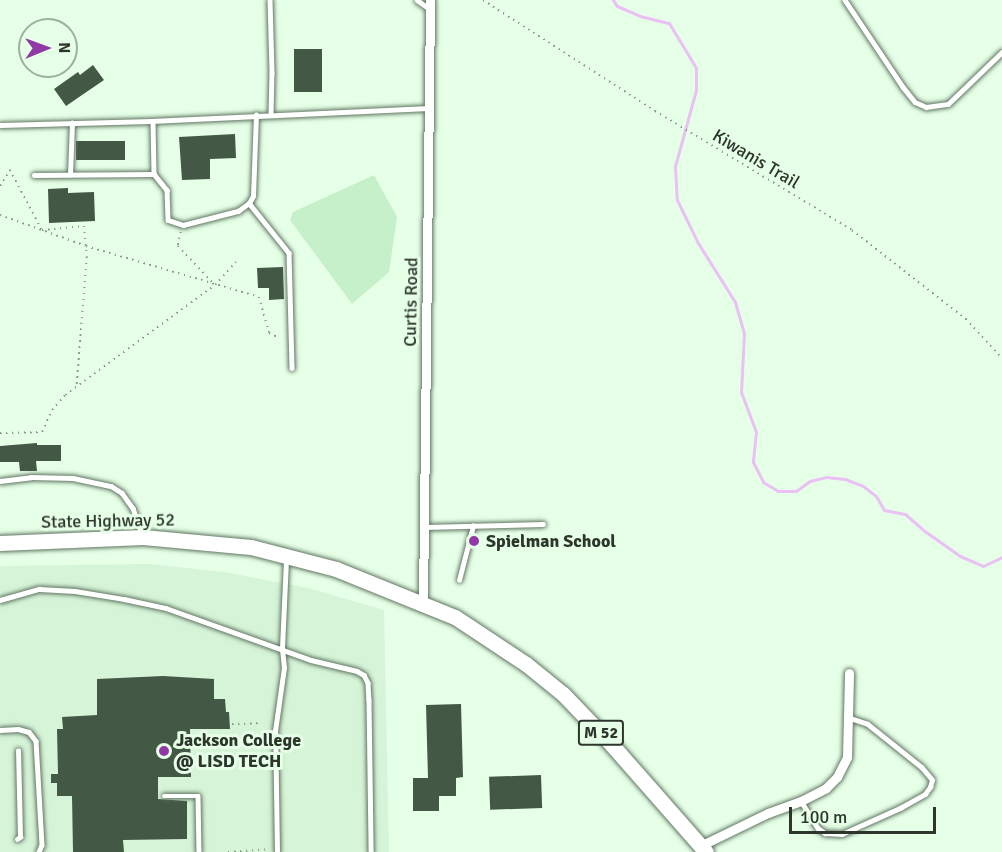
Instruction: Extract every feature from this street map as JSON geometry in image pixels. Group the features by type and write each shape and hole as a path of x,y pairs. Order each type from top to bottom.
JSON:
{"main road":[{"name":"State Highway 52","path":"0,543 143,537 223,543 286,555 365,579 423,603"},
{"name":"M 52","path":"423,603 455,617 480,632 563,694 703,849"}],"street":[{"name":"Curtis Road","path":"423,603 430,5"},
{"path":"703,849 768,813 801,801 826,788 843,768 848,744 849,674"}],"lane":[{"path":"270,0 271,114"},
{"path":"417,0 430,5"},
{"path":"845,0 903,87 915,102 926,107 948,104 1002,52"},
{"path":"0,125 153,121 430,108"},
{"path":"153,121 154,174 167,190 168,220 183,225 238,211 249,203 253,196 256,115"},
{"path":"70,175 72,123"},
{"path":"34,175 154,174"},
{"path":"249,203 290,253 292,368"},
{"path":"0,481 31,477 73,478 111,486 122,493 133,508 143,537"},
{"path":"425,527 543,524"},
{"path":"459,580 473,526"},
{"path":"277,850 274,731 283,679 286,555"},
{"path":"0,600 39,589 75,591 124,599 177,611 311,660 357,671 368,683 371,852"},
{"path":"801,801 818,828 825,833 842,834 900,808 925,794 930,787 932,780 922,768 867,724 848,718"},
{"path":"0,730 18,729 30,732 36,741 42,845 39,852"},
{"path":"17,839 20,837 18,751"},
{"path":"164,796 198,796 199,852"}],"path":[{"name":"Kiwanis Trail","path":"483,0 655,111 852,230 966,319 1002,358"},
{"path":"0,186 10,170 42,230"},
{"path":"0,214 86,246 259,297 269,333 278,337"},
{"path":"183,225 178,246 214,285"},
{"path":"42,230 84,226 86,246 77,385"},
{"path":"0,433 42,432 52,410 77,385 214,285 236,262"},
{"path":"232,724 259,723"},
{"path":"228,852 229,850 277,850"}],"shaded area":[{"path":"374,175 397,217 389,272 352,304 290,220 293,212"},
{"path":"149,564 224,572 308,588 384,610 389,852 0,852 0,566"}],"building":[{"path":"294,49 322,49 322,92 294,92"},
{"path":"93,65 104,80 66,106 54,89 70,78 78,78 78,72 80,75"},
{"path":"235,134 236,158 210,159 210,179 182,180 179,137"},
{"path":"76,141 125,141 125,160 76,160"},
{"path":"68,188 68,193 94,192 95,221 49,223 48,189"},
{"path":"283,267 284,299 269,300 269,288 258,288 257,268"},
{"path":"37,443 37,445 61,445 61,461 36,461 37,471 20,471 19,462 0,462 0,446"},
{"path":"163,676 214,679 214,699 225,699 226,712 229,712 230,729 190,729 191,777 158,777 158,799 187,801 187,839 123,840 124,852 73,852 72,796 57,796 57,783 51,783 51,774 58,774 57,729 63,729 62,717 97,715 97,679"},
{"path":"461,704 463,777 456,778 456,796 439,796 439,811 413,811 413,778 428,778 426,705"},
{"path":"541,775 542,808 490,810 489,777"}],"waterway":[{"path":"613,0 617,6 640,16 669,23 696,68 696,90 675,166 677,200 698,243 735,302 744,333 741,392 756,432 753,462 763,482 778,491 796,491 810,481 826,477 845,479 863,486 876,496 884,510 905,514 960,556 983,566 1002,557"}],"place":[{"name":"Spielman School","path":"474,541"},
{"name":"Jackson College @ LISD TECH","path":"164,751"}]}
